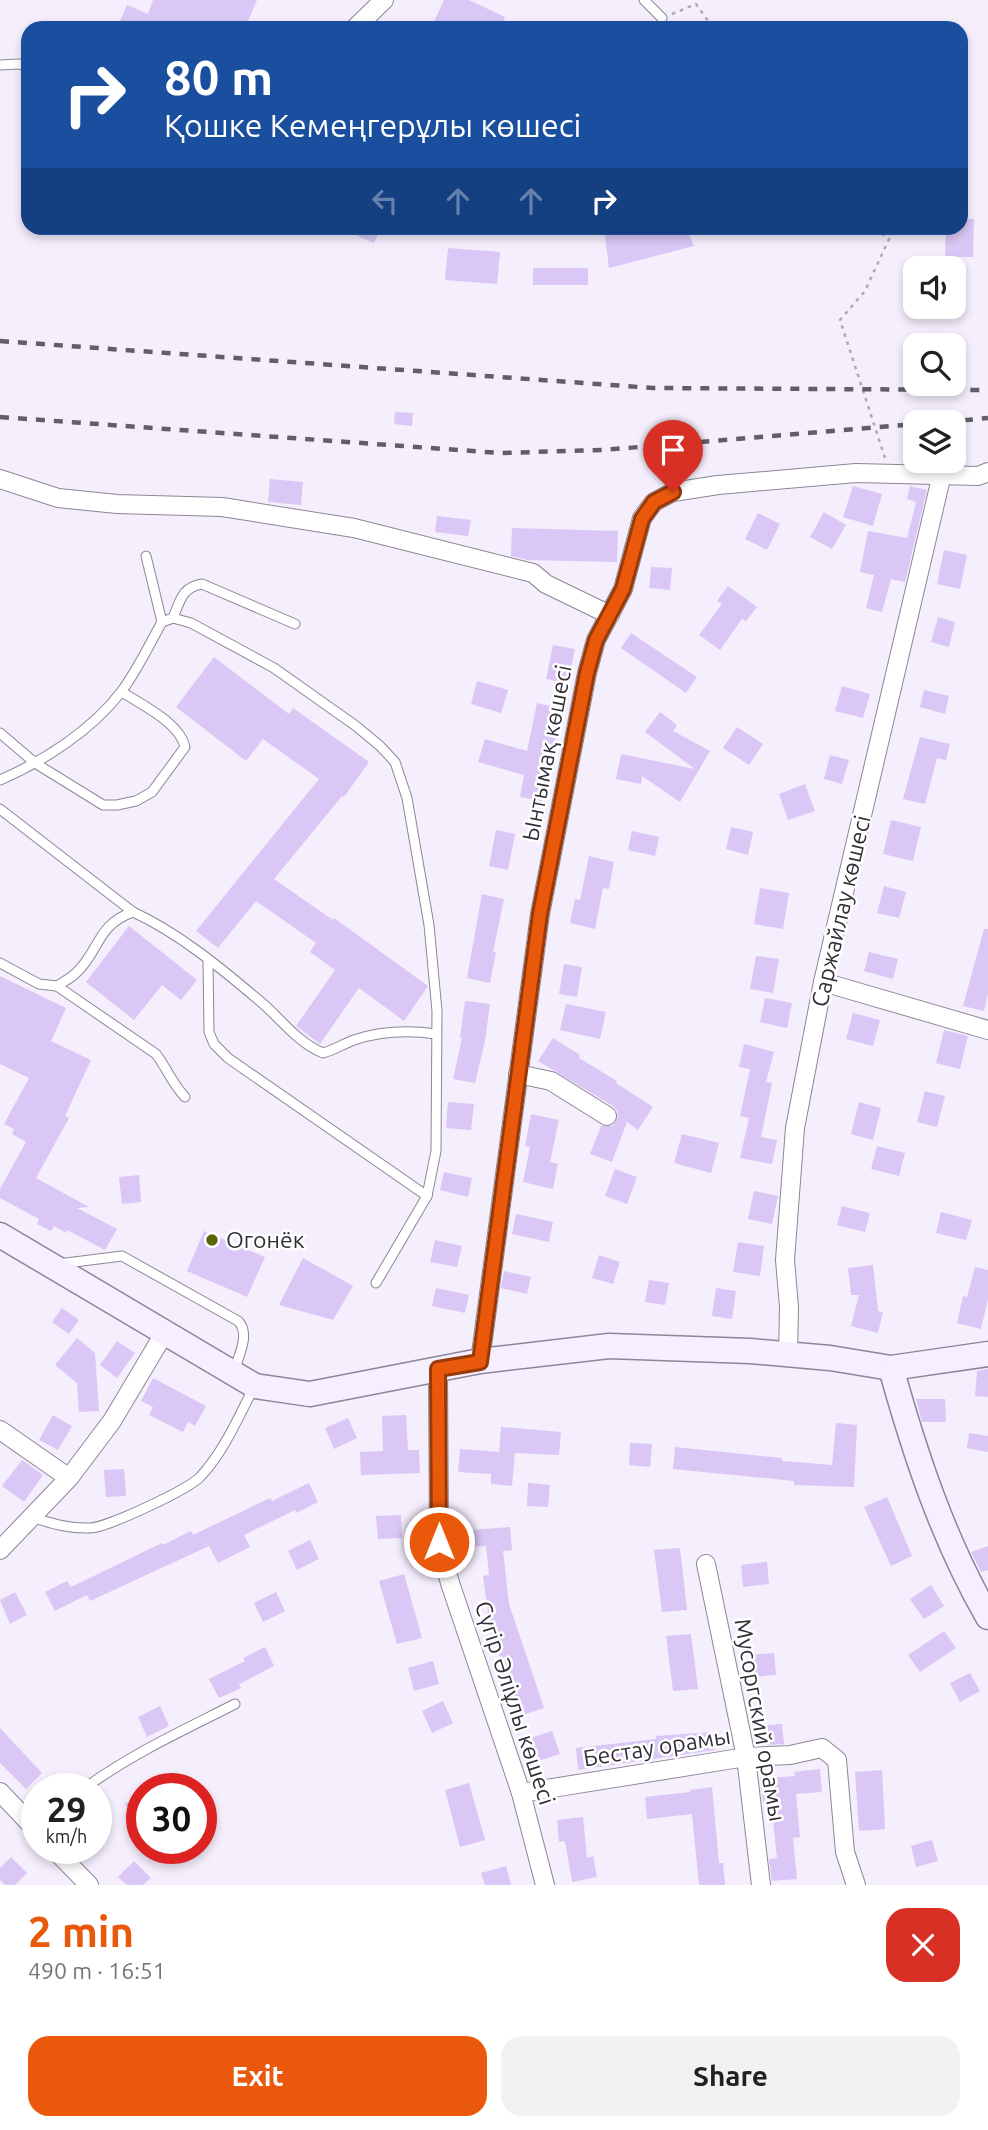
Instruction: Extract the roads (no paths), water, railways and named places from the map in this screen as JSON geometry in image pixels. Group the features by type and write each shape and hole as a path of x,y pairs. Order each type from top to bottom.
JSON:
{"street":[{"path":"362,21 384,0"},
{"name":"Ынтымақ көшесі","path":"480,1362 540,914 587,673 596,640 623,589 642,519 654,502 673,492 718,485 856,473 978,475 988,472"},
{"name":"Саржайлау көшесі","path":"788,1355 789,1307 785,1260 795,1128 823,982 942,474"},
{"path":"0,479 58,498 117,504 222,507 354,527 533,573 545,584 610,614"},
{"path":"823,982 988,1030"},
{"path":"518,1074 551,1081 607,1116"},
{"path":"0,1235 255,1387 310,1394 480,1362 609,1346 750,1351 830,1358 891,1368 988,1354"},
{"path":"0,1550 69,1478 112,1421 165,1332"},
{"path":"891,1368 906,1423 941,1522 987,1614"},
{"name":"Сүгір Әліұлы көшесі","path":"438,1369 439,1542 450,1583 521,1793 545,1885"},
{"path":"0,1430 69,1478"},
{"name":"Мусоргский орамы","path":"706,1564 746,1757 761,1885"},
{"name":"Бестау орамы","path":"521,1793 746,1757 790,1755 822,1748 837,1760 845,1852 856,1885"},
{"path":"0,1792 21,1814"},
{"path":"69,1864 89,1885"}],"lane":[{"path":"644,0 662,18"},
{"path":"0,65 21,65"},
{"path":"146,556 162,622"},
{"path":"173,618 183,592 192,585 202,584 295,624"},
{"path":"0,780 60,747 97,718 122,692 162,622 173,618 191,623 274,668 356,726 396,762 407,799 429,925 437,1011 436,1151 427,1196 376,1283"},
{"path":"0,733 35,762 103,805 136,801 152,792 185,747 183,737 175,729 122,692"},
{"path":"0,809 133,912 182,940 261,1002 310,1048 323,1053 351,1041 407,1030 436,1034"},
{"path":"57,986 77,973 109,925 119,917 133,912"},
{"path":"208,961 209,1031 214,1044 228,1058 427,1196"},
{"path":"0,964 39,984 57,986 156,1054 168,1069 172,1084 185,1097"},
{"path":"51,1265 122,1256 238,1321 245,1335 233,1373"},
{"path":"32,1517 54,1525 93,1528 161,1501 199,1479 219,1454 255,1387"},
{"path":"106,1773 235,1704"}],"railway":[{"path":"0,341 653,388 988,390"},
{"path":"0,417 500,453 603,450 903,425"},
{"path":"966,420 988,418"}],"place":[{"name":"Огонёк","path":"212,1240"}]}
